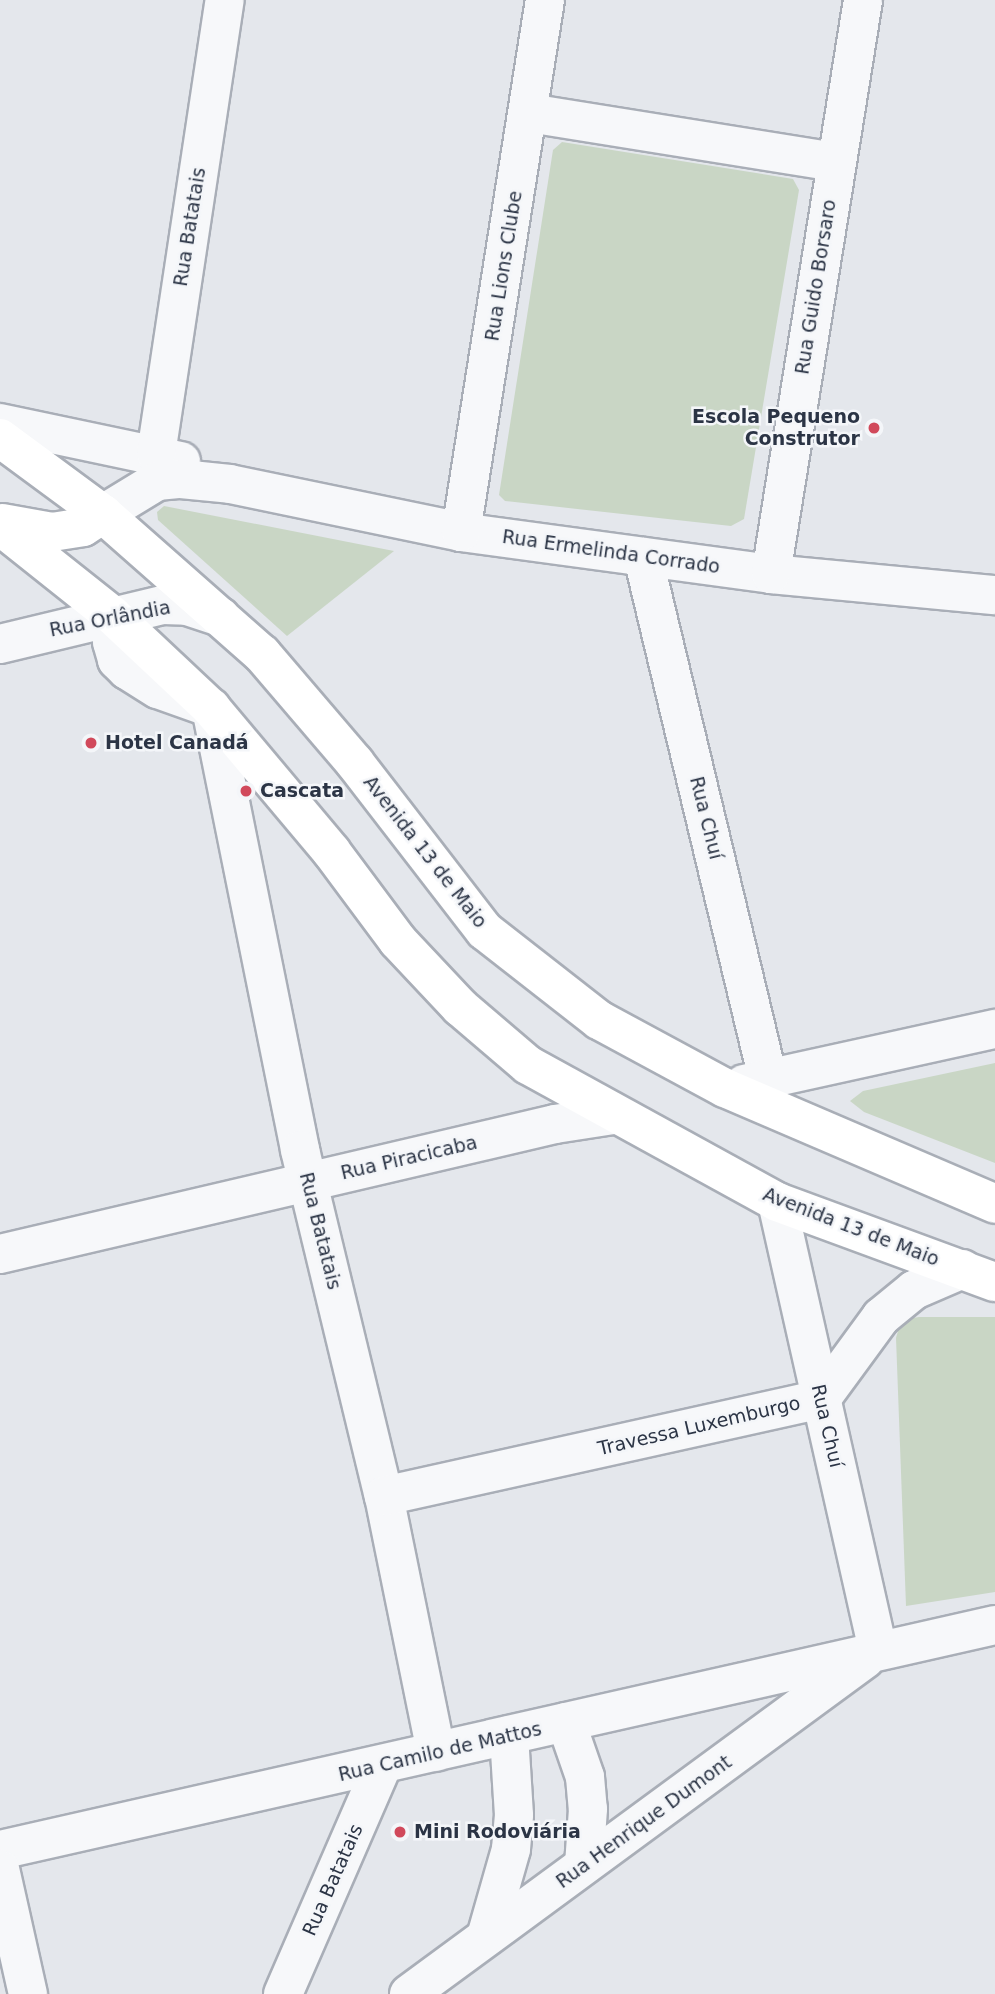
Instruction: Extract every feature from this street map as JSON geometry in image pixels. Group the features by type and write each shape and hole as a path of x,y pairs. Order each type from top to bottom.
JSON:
{"main road":[{"name":"Avenida 13 de Maio","path":"0,438 103,514 262,654 355,763 485,931 599,1020 725,1088 995,1204"},
{"path":"0,524 52,532 83,527 103,514"},
{"name":"Avenida 13 de Maio","path":"0,524 113,616 211,708 331,850 398,941 460,1007 528,1065 613,1115 777,1202 979,1275"}],"street":[{"name":"Rua Batatais","path":"156,454 225,0"},
{"name":"Rua Lions Clube","path":"461,531 545,0"},
{"name":"Rua Guido Borsaro","path":"771,574 863,0"},
{"path":"529,113 835,162"},
{"name":"Rua Ermelinda Corrado","path":"0,423 156,454 193,464 230,484"},
{"name":"Rua Ermelinda Corrado","path":"103,514 157,481 230,484 461,531 771,574 995,595"},
{"name":"Rua Chuí","path":"643,557 768,1079"},
{"name":"Rua Orlândia","path":"0,644 163,605 187,606 220,617"},
{"name":"Rua Batatais","path":"211,708 308,1182 384,1496 436,1752"},
{"path":"725,1088 995,1029"},
{"name":"Rua Piracicaba","path":"0,1254 555,1124 613,1115"},
{"name":"Rua Chuí","path":"777,1202 878,1649"},
{"name":"Travessa Luxemburgo","path":"384,1496 821,1399 881,1317 914,1290 979,1275"},
{"name":"Rua Camilo de Mattos","path":"0,1850 382,1766 878,1649 995,1625"},
{"name":"Rua Henrique Dumont","path":"409,1994 878,1649"},
{"path":"566,1722 584,1777 588,1809 584,1865"},
{"path":"486,1937 511,1849 514,1815 509,1735"},
{"name":"Rua Batatais","path":"283,1994 382,1766"},
{"path":"0,1869 28,1994"}],"green space":[{"path":"562,142 793,179 799,190 744,519 731,526 505,501 499,495 553,150"},
{"path":"164,506 394,551 287,636 158,520 157,512"},
{"path":"995,1063 995,1163 864,1112 850,1101 863,1091"},
{"path":"919,1317 995,1317 995,1592 906,1606 896,1338 901,1320"}],"place":[{"name":"Escola Pequeno Construtor","path":"874,428"},
{"name":"Hotel Canadá","path":"91,743"},
{"name":"Cascata","path":"246,791"},
{"name":"Mini Rodoviária","path":"400,1832"}]}
